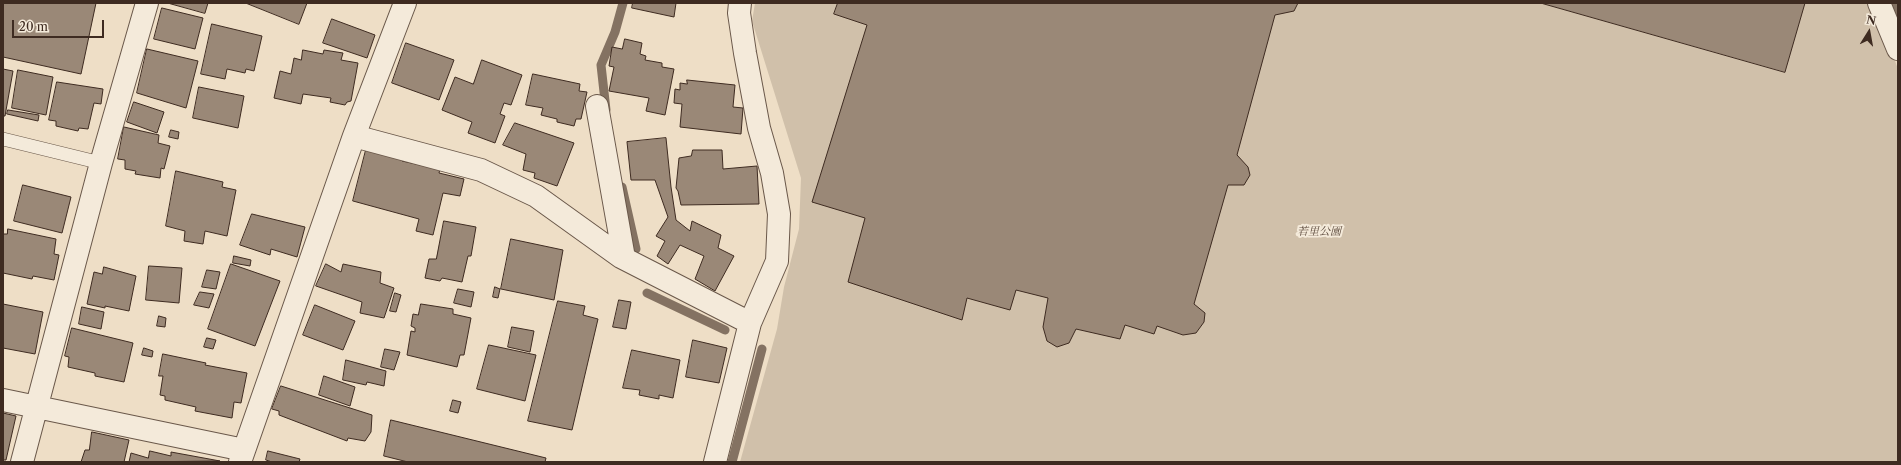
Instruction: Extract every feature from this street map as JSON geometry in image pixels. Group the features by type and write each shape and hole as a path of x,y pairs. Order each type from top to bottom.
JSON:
{"street":[{"path":"22,462 101,164 147,3"},
{"path":"3,400 242,456 354,136 405,3"},
{"path":"715,462 750,323 777,260 779,214 772,173 759,128 745,54 739,13 740,3"},
{"path":"1879,3 1898,49"},
{"path":"597,106 624,258"},
{"path":"354,136 481,170 536,196 624,258 750,323"}],"lane":[{"path":"3,139 101,164"}],"green space":[{"name":"若里公園","path":"755,3 1874,3 1898,69 1898,462 740,462 777,329 784,287 799,229 801,178 752,21"}],"building":[{"path":"3,3 96,3 81,74 3,57"},
{"path":"168,3 208,3 205,13"},
{"path":"246,3 307,3 299,24"},
{"path":"633,3 676,3 674,17 632,8"},
{"path":"838,3 1298,3 1294,11 1275,15 1237,155 1248,167 1250,175 1244,185 1228,185 1194,304 1205,313 1204,322 1196,333 1183,335 1157,326 1154,334 1125,325 1120,339 1076,329 1069,343 1057,347 1047,341 1043,327 1048,298 1016,290 1010,310 967,298 962,320 848,282 865,218 812,202 867,25 834,14"},
{"path":"1541,3 1805,3 1785,72"},
{"path":"162,8 203,18 195,49 154,39"},
{"path":"332,19 375,35 367,58 323,43"},
{"path":"212,24 262,36 254,71 246,69 245,73 227,69 225,79 201,74"},
{"path":"625,39 642,43 640,54 646,56 645,60 662,63 662,67 674,69 665,115 646,111 649,98 609,91 614,67 609,66 612,47 622,49"},
{"path":"406,43 454,60 439,100 392,83"},
{"path":"147,49 198,61 186,108 137,93"},
{"path":"303,50 323,54 324,50 343,53 341,60 358,63 351,101 347,102 345,105 330,102 331,98 303,94 301,104 274,98 280,71 291,74 294,58 301,60"},
{"path":"482,60 522,75 511,105 504,103 500,114 505,116 495,143 468,133 472,122 442,110 455,77 473,84"},
{"path":"3,69 13,71 5,116 3,116"},
{"path":"18,70 53,77 46,115 12,108"},
{"path":"533,74 580,84 579,91 587,92 581,119 576,119 574,126 557,122 557,119 541,115 543,108 526,105"},
{"path":"687,80 735,85 733,107 743,108 741,134 680,127 682,104 674,103 675,89 680,90 680,83 687,84"},
{"path":"57,82 103,89 101,104 94,103 88,129 79,128 78,131 56,126 56,121 49,120"},
{"path":"199,87 244,96 238,128 193,118"},
{"path":"134,102 164,112 157,133 127,122"},
{"path":"8,110 39,115 38,121 7,114"},
{"path":"515,123 574,143 557,186 534,178 535,173 523,170 526,154 503,145"},
{"path":"124,127 159,135 158,143 170,146 164,169 161,168 160,178 135,174 136,171 125,169 125,160 118,159"},
{"path":"171,130 179,132 178,139 169,137"},
{"path":"666,138 676,220 690,231 692,221 721,235 718,248 734,256 715,291 695,279 704,256 680,245 668,264 657,256 665,241 656,236 668,217 655,180 631,180 627,142"},
{"path":"366,150 403,157 402,161 440,169 439,173 464,179 460,196 443,193 433,235 416,231 419,219 353,201"},
{"path":"693,150 722,150 723,169 757,166 759,204 681,205 676,188 679,158 691,156"},
{"path":"176,171 223,182 222,187 236,190 227,236 205,231 203,244 184,241 185,231 166,226"},
{"path":"23,185 71,197 62,233 14,221"},
{"path":"252,214 305,227 297,257 271,249 270,255 240,245"},
{"path":"444,221 476,227 471,256 468,256 462,282 442,278 440,281 425,278 429,259 436,259"},
{"path":"8,229 56,239 54,254 59,255 54,280 33,276 32,279 3,273 3,234 7,234"},
{"path":"511,239 563,250 554,300 501,289"},
{"path":"234,256 251,260 250,266 233,263"},
{"path":"231,264 280,281 255,346 208,329"},
{"path":"326,264 341,272 343,264 381,272 380,283 394,288 384,318 360,313 362,302 316,286"},
{"path":"149,266 182,268 179,303 146,300"},
{"path":"104,267 136,276 129,311 87,304 94,272 102,274"},
{"path":"207,270 220,272 216,289 202,287"},
{"path":"495,287 500,289 498,298 493,297"},
{"path":"458,289 474,292 471,307 454,303"},
{"path":"200,292 214,294 209,308 194,305"},
{"path":"395,293 401,295 396,312 390,311"},
{"path":"619,300 631,302 626,329 613,327"},
{"path":"558,301 585,306 583,315 598,319 572,430 528,421"},
{"path":"3,304 43,312 35,354 3,348"},
{"path":"421,304 453,309 453,314 471,318 464,355 460,355 457,367 407,355 411,331 415,332 415,328 411,326 413,314 418,315"},
{"path":"315,305 355,321 343,350 303,335"},
{"path":"82,307 104,312 101,329 79,324"},
{"path":"159,316 166,318 165,327 157,326"},
{"path":"512,327 534,331 530,352 508,347"},
{"path":"72,328 133,343 124,382 95,376 95,373 68,367 69,357 65,356"},
{"path":"207,338 216,340 213,349 204,347"},
{"path":"693,340 727,348 719,383 686,377"},
{"path":"489,345 536,355 525,401 477,389"},
{"path":"144,348 153,351 152,357 142,355"},
{"path":"385,349 400,352 394,370 381,367"},
{"path":"632,350 680,360 673,398 659,395 659,399 639,395 640,390 623,388"},
{"path":"163,354 206,363 205,365 247,373 241,403 234,402 232,418 195,411 196,407 165,400 165,396 160,395 163,376 159,376"},
{"path":"346,360 386,371 384,386 367,382 366,385 343,380"},
{"path":"324,376 355,387 350,406 319,395"},
{"path":"281,386 372,415 371,432 365,441 348,438 347,441 279,415 279,411 272,409"},
{"path":"453,400 461,402 458,413 450,411"},
{"path":"3,413 16,416 6,460 3,460"},
{"path":"391,420 546,458 545,462 408,462 384,456"},
{"path":"92,432 129,440 124,462 81,462 85,450 89,450"},
{"path":"150,451 171,456 171,452 220,461 129,462 131,453 148,458"},
{"path":"268,451 300,459 299,462 272,462 266,460"}],"waterway":[{"path":"606,110 601,65 615,32 623,3"},
{"path":"1894,3 1898,13"},
{"path":"622,187 636,249"},
{"path":"647,293 725,330"},
{"path":"732,462 762,349"}]}
